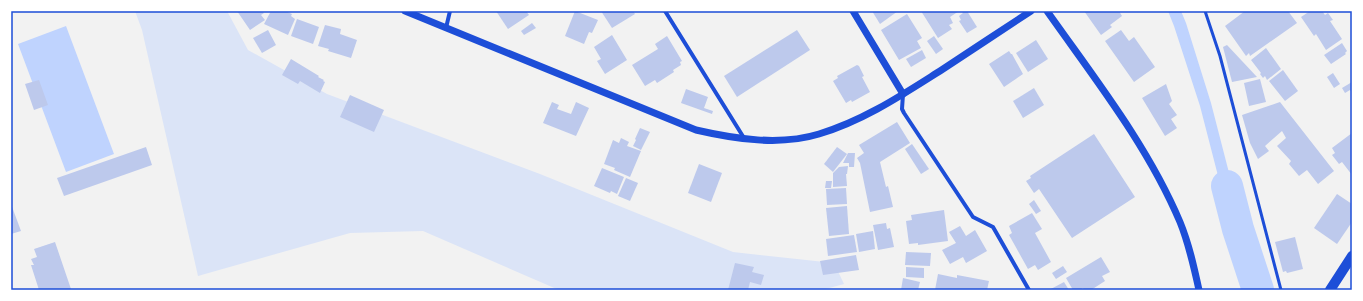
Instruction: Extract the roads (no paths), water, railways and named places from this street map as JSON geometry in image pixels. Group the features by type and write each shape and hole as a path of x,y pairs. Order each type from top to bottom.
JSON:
{"main road":[{"path":"1330,290 1352,256"}],"street":[{"path":"405,11 696,130 719,136 744,139 792,139 818,134 864,116 903,94 1031,11"},
{"path":"446,28 450,11"},
{"path":"665,11 744,139"},
{"path":"853,11 903,94 902,109 904,113 973,218 993,226 1029,290"},
{"path":"1048,11 1141,146 1162,183 1181,224 1194,265 1199,290"}],"lane":[{"path":"1205,11 1220,56 1281,290"}],"water":[{"path":"1168,11 1181,11 1186,23 1211,103 1243,227 1232,230 1200,106"},
{"path":"66,26 114,154 66,172 18,44"}],"waterway":[{"path":"1227,186 1238,229 1258,290"}]}
